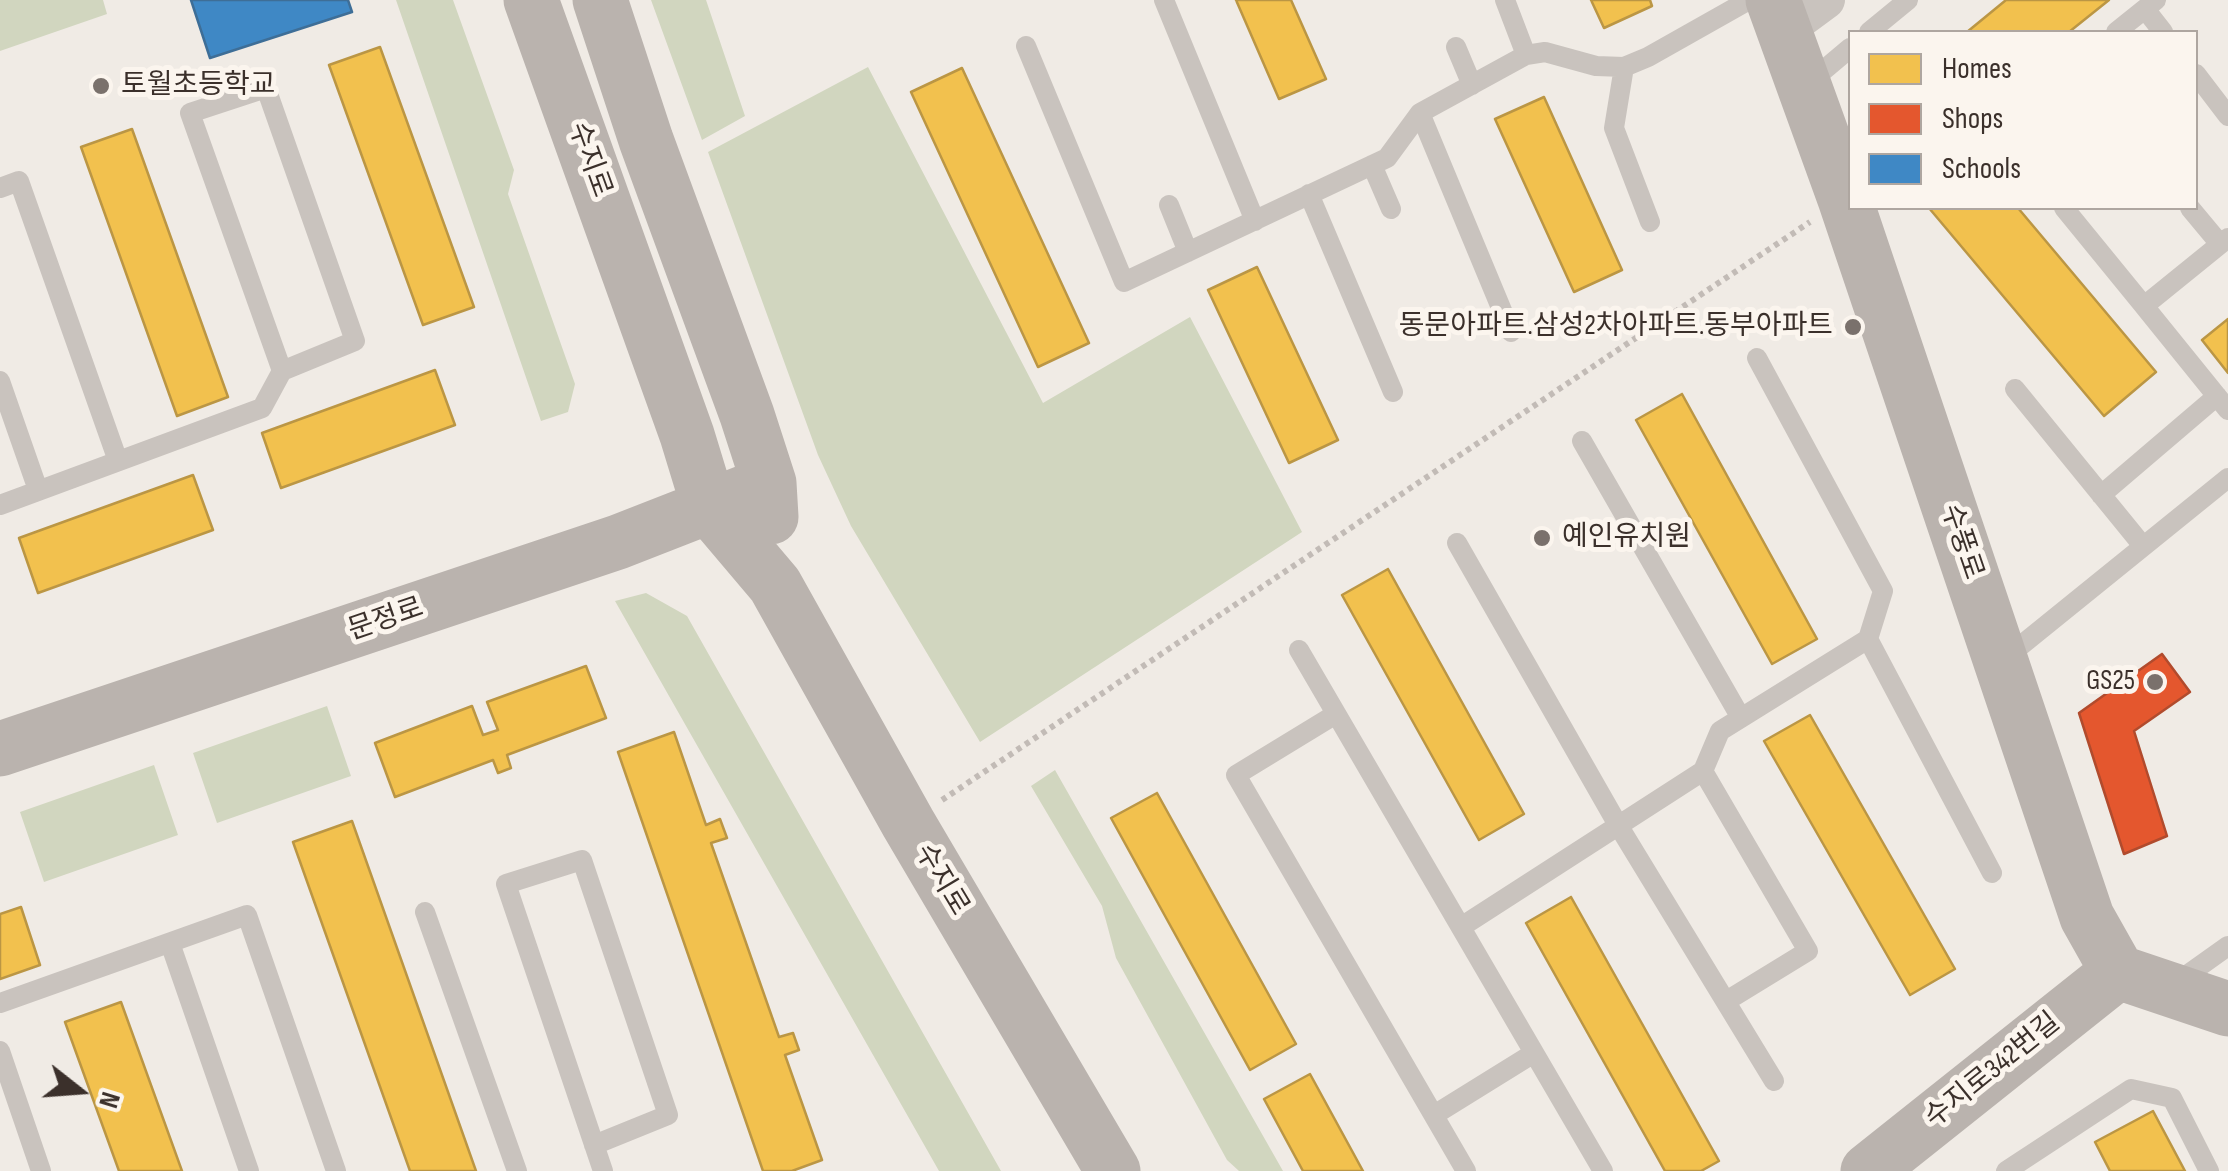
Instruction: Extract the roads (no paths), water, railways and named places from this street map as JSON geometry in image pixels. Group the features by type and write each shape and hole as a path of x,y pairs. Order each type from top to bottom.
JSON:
{"street":[{"name":"수지로","path":"531,0 687,435 709,507 775,585 908,823 1113,1171"},
{"name":"수지로","path":"600,0 769,482 775,585"},
{"name":"수풍로","path":"1783,8 1804,86 1848,208"},
{"name":"수풍로","path":"1849,210 2087,917 2118,972"},
{"name":"문정로","path":"0,749 618,542 769,482"},
{"path":"2118,972 2228,1008"},
{"name":"수지로342번길","path":"1868,1171 2118,972"}],"lane":[{"path":"1164,0 1255,220"},
{"path":"1505,0 1526,55"},
{"path":"1871,30 1908,0"},
{"path":"2119,30 2151,5 2162,30"},
{"path":"1026,46 1124,282 1387,158 1420,113 1526,55 1545,52 1596,66 1624,67 1783,8"},
{"path":"1456,47 1472,85"},
{"path":"1804,86 1848,50"},
{"path":"1624,67 1614,128 1650,222"},
{"path":"2198,77 2228,116"},
{"path":"0,505 262,408 282,371 355,341 266,88 190,113 282,371"},
{"path":"1420,113 1511,332"},
{"path":"1372,165 1391,209"},
{"path":"0,188 19,181 118,461"},
{"path":"1309,194 1393,392"},
{"path":"1170,205 1188,252"},
{"path":"2066,210 2223,403 2101,495"},
{"path":"2144,306 2224,241 2192,210"},
{"path":"1461,927 1704,771 1720,732 1868,639 1883,591 1757,358"},
{"path":"0,382 38,490"},
{"path":"2015,389 2143,546"},
{"path":"1582,441 1741,718"},
{"path":"2001,662 2228,478"},
{"path":"1456,543 1618,826 1728,1000 1774,1081"},
{"path":"1868,639 1992,873"},
{"path":"1299,650 1603,1171"},
{"path":"1336,714 1236,774 1466,1171"},
{"path":"1704,771 1808,951 1728,1000"},
{"path":"594,1144 668,1115 582,860 506,884 603,1171"},
{"path":"425,912 517,1171"},
{"path":"0,1003 247,914 336,1171"},
{"path":"170,942 250,1171"},
{"path":"2170,987 2228,946"},
{"path":"0,1051 41,1171"},
{"path":"1434,1115 1534,1053"},
{"path":"2006,1171 2131,1089 2172,1098 2210,1171"}],"place":[{"name":"토월초등학교","path":"101,86"},
{"name":"동문아파트.삼성2차아파트.동부아파트","path":"1853,327"},
{"name":"예인유치원","path":"1542,538"},
{"name":"GS25","path":"2155,682"}]}
